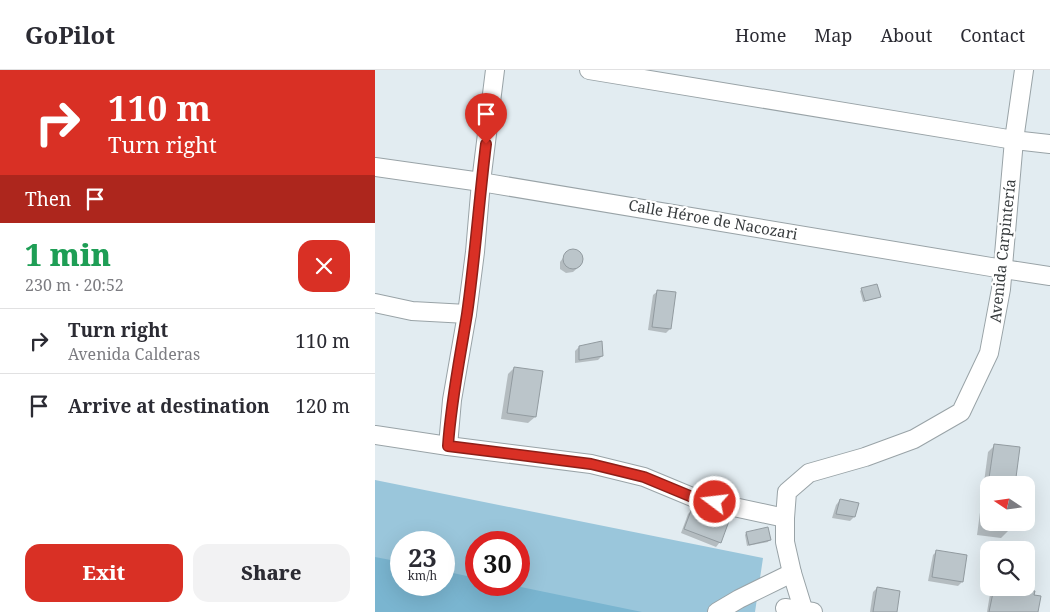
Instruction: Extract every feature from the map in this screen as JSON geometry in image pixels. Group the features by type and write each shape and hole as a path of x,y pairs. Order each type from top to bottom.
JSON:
{"street":[{"path":"448,446 452,400 467,314 475,252 481,182 495,70"},
{"path":"589,70 1014,140 1050,144"},
{"name":"Avenida Carpintería","path":"785,518 787,492 809,473 865,457 914,439 961,412 989,353 1001,288 1014,140 1024,70"},
{"name":"Calle Héroe de Nacozari","path":"375,167 481,182 1050,276"},
{"path":"375,303 412,311 467,314"},
{"path":"375,435 591,464 644,477 697,499 785,518 785,542 794,580 807,612 785,610 794,580"},
{"path":"717,612 739,599 794,580"}],"shaded area":[{"path":"375,480 763,558 755,612 375,612"},
{"path":"375,557 390,560 390,596 455,596 455,573 465,576 465,596 530,596 530,589 642,612 375,612"}],"building":[{"path":"569,249 577,249 583,255 583,263 577,269 569,269 563,263 563,255"},
{"path":"877,284 881,297 865,301 861,288"},
{"path":"657,290 676,292 671,329 652,327"},
{"path":"602,341 603,356 579,360 579,346"},
{"path":"514,367 543,371 536,417 507,413"},
{"path":"994,444 1020,447 1016,476 989,476"},
{"path":"840,499 859,503 855,517 836,514"},
{"path":"692,508 729,521 721,543 684,529"},
{"path":"768,527 771,540 749,545 746,532"},
{"path":"936,550 967,555 963,582 932,577"},
{"path":"877,587 900,591 897,612 873,612"},
{"path":"992,596 1041,596 1038,612 989,612"}],"route":[{"path":"486,144 475,252 467,314 452,400 448,446 591,464 644,477 697,499 715,502"}]}
